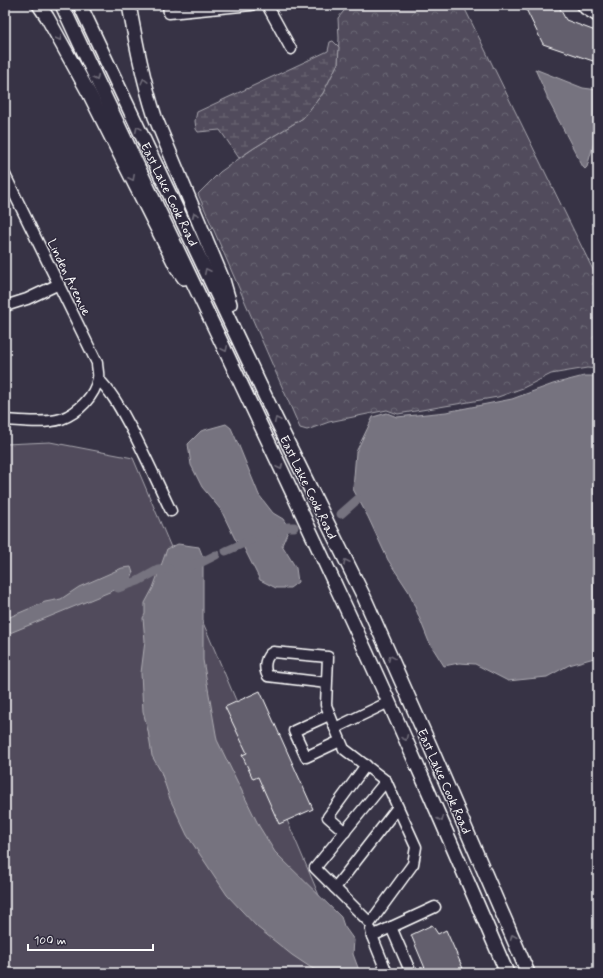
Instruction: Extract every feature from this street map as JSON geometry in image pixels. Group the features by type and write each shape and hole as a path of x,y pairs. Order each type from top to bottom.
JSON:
{"main road":[{"path":"38,5 47,17 90,95 177,268 209,314"},
{"name":"East Lake Cook Road","path":"62,5 338,590 426,783 507,973"},
{"name":"East Lake Cook Road","path":"80,5 242,344 276,419 364,597 528,973"},
{"path":"129,5 139,61 155,117 223,280 242,344"},
{"path":"389,702 407,694"}],"street":[{"path":"168,5 169,13 251,5"},
{"path":"267,5 291,49"},
{"path":"582,5 585,9 598,17"},
{"name":"Linden Avenue","path":"5,175 97,363 98,379"},
{"path":"5,306 27,299 59,284"},
{"path":"5,420 45,421 61,419 74,412 85,403 92,393 98,379 114,398 140,446 171,511"},
{"path":"327,683 268,676 266,673 266,658 273,652 328,657 327,683 326,706 344,749 386,781 416,847 413,864 370,923"},
{"path":"335,728 389,702"},
{"path":"329,715 294,731 306,757 340,740"},
{"path":"345,832 328,817 366,766"},
{"path":"386,781 315,868 370,923 372,936 387,973"},
{"path":"335,888 398,807"},
{"path":"372,936 435,907"},
{"path":"391,927 411,973"}],"green space":[{"path":"349,5 463,5 598,280 598,369 587,368 551,374 523,388 498,397 398,414 387,410 329,422 307,430 300,428 198,194 220,172 254,148 303,118 323,93 338,63 338,18"},
{"path":"333,41 339,47 338,63 323,93 303,118 239,158 220,130 198,132 196,129 195,121 197,112 328,51 330,42"},
{"path":"50,442 133,458 352,973 5,973 5,444"}],"shaded area":[{"path":"535,69 583,88 598,90 598,137 593,146 587,167 585,169 547,98"},
{"path":"584,376 598,376 598,657 569,665 547,677 508,681 475,664 459,663 444,666 429,642 409,592 388,560 353,489 356,452 373,417 387,413 397,417 446,412 512,399 553,384"},
{"path":"226,424 231,428 259,495 273,513 283,519 288,527 288,531 282,545 296,568 298,582 290,588 276,588 260,580 243,546 235,539 221,510 202,487 191,465 188,444 201,431"},
{"path":"178,544 199,547 203,557 203,660 217,740 259,826 275,852 341,917 344,926 354,940 353,954 360,973 321,973 292,955 257,927 227,895 187,835 170,799 161,772 152,756 143,711 141,673 145,641 143,618 145,614 145,603 153,588 167,549"},
{"path":"131,567 133,573 129,584 5,635 5,619 45,602 61,599 79,587 122,568"}],"building":[{"path":"524,5 558,5 566,20 598,32 598,54 596,62 543,44"},
{"path":"260,691 313,809 279,824 258,777 253,779 242,755 247,753 225,707"},
{"path":"432,925 438,934 446,930 465,973 427,973 411,935"}],"waterway":[{"path":"341,514 358,499"},
{"path":"278,531 288,527 294,527"},
{"path":"226,551 251,540"},
{"path":"192,565 216,555"},
{"path":"118,588 138,581 158,570 169,569"}]}
